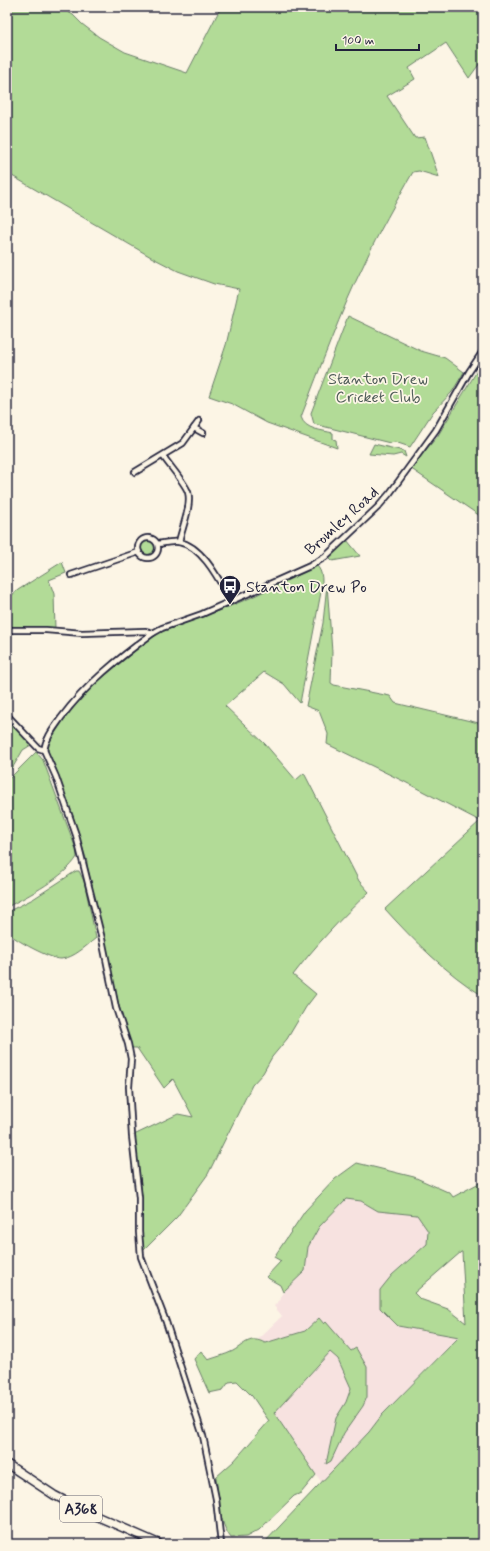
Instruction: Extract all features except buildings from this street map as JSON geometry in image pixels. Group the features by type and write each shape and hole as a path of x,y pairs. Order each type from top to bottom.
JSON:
{"main road":[{"name":"A368","path":"7,1464 54,1495 87,1512 160,1544"}],"street":[{"name":"Bromley Road","path":"44,750 55,726 85,689 153,633 162,628 202,614 320,560 373,512 390,493 436,430 469,372 483,351"},
{"path":"135,472 183,443 199,421"},
{"path":"194,428 203,433"},
{"path":"163,456 185,485 188,492 188,507 179,542"},
{"path":"158,544 158,552 151,558 143,557 139,552 139,544 146,539 153,540 158,544 179,542 194,549 206,561 231,601"},
{"path":"72,575 139,552"},
{"name":"Bromley Road","path":"7,630 46,630 82,633 145,631 153,633"},
{"path":"7,715 38,748 44,750 56,777 76,835 102,939 116,1008 128,1044 131,1059 129,1087 132,1136 138,1187 141,1257 166,1322 203,1436 216,1499 221,1544"}],"shaded area":[{"path":"346,1199 361,1201 378,1211 417,1215 428,1231 427,1244 392,1275 398,1326 459,1336 382,1415 369,1432 322,1483 274,1413 330,1351 338,1359 351,1388 346,1402 336,1418 336,1453 344,1433 367,1397 356,1348 351,1351 326,1323 324,1324 319,1318 305,1331 265,1343 258,1339 282,1316 274,1306 281,1299 280,1297 283,1292 305,1271 308,1247 319,1227"}],"green space":[{"path":"7,7 60,7 73,15 99,37 125,52 187,73 221,7 483,7 483,59 469,78 446,43 409,68 415,79 387,96 415,138 425,137 439,177 419,171 413,172 369,252 347,301 301,417 306,425 310,427 333,433 333,439 336,440 337,448 267,423 232,404 209,396 226,345 239,289 214,284 178,271 151,257 7,173"},
{"name":"Stanton Drew Cricket Club","path":"348,316 421,351 445,358 464,372 452,392 433,412 410,447 395,442 390,443 314,424 311,413"},
{"path":"483,361 483,518 410,468 437,437"},
{"path":"374,444 404,451 406,457 401,454 393,456 369,454"},
{"path":"347,540 360,556 332,561 328,557"},
{"path":"145,541 151,541 155,545 155,551 151,555 145,555 141,551 141,545"},
{"path":"62,562 66,573 49,580 54,594 55,629 7,627 7,599 18,590"},
{"path":"316,565 321,574 321,592 300,703 284,684 264,672 225,706 265,744 296,780 304,773 359,881 369,892 329,932 293,975 316,994 306,1007 287,1039 272,1057 263,1073 252,1085 208,1174 177,1217 144,1250 141,1229 142,1195 134,1135 178,1114 193,1117 173,1079 164,1088 137,1048 132,1048 119,1006 87,861 55,766 48,752 49,743 61,723 89,689 147,641 161,632 250,598 307,571"},
{"path":"327,584 332,652 331,683 334,685 390,696 395,703 483,724 483,996 443,967 407,933 385,909 480,821 327,744 328,734 319,711 306,706 323,623"},
{"path":"7,719 31,745 23,750 13,767 7,772"},
{"path":"36,752 43,760 76,849 77,857 64,872 55,879 7,907 7,781"},
{"path":"76,871 79,871 84,881 96,938 75,954 61,959 49,956 17,940 7,932 7,912 33,899"},
{"path":"357,1163 414,1177 450,1193 453,1197 483,1181 483,1544 263,1544 369,1432 382,1415 459,1337 398,1326 380,1308 380,1290 392,1275 427,1244 428,1231 417,1215 378,1211 361,1201 346,1199 319,1227 308,1247 305,1271 283,1292 280,1285 266,1277 281,1261 274,1257 305,1211 335,1179","holes":["462,1252 466,1323 448,1309 420,1299 414,1293"]},
{"path":"319,1318 324,1324 326,1322 351,1351 356,1348 367,1367 367,1397 363,1406 344,1433 331,1461 326,1464 336,1418 346,1402 351,1388 338,1359 330,1352 274,1413 316,1475 301,1493 294,1496 259,1530 246,1537 231,1538 221,1517 216,1477 234,1461 269,1421 252,1396 237,1381 229,1382 223,1390 209,1393 194,1359 201,1351 208,1360 233,1351 251,1340 265,1343 305,1331"}],"place":[{"name":"Stanton Drew Po","path":"230,606"}]}
